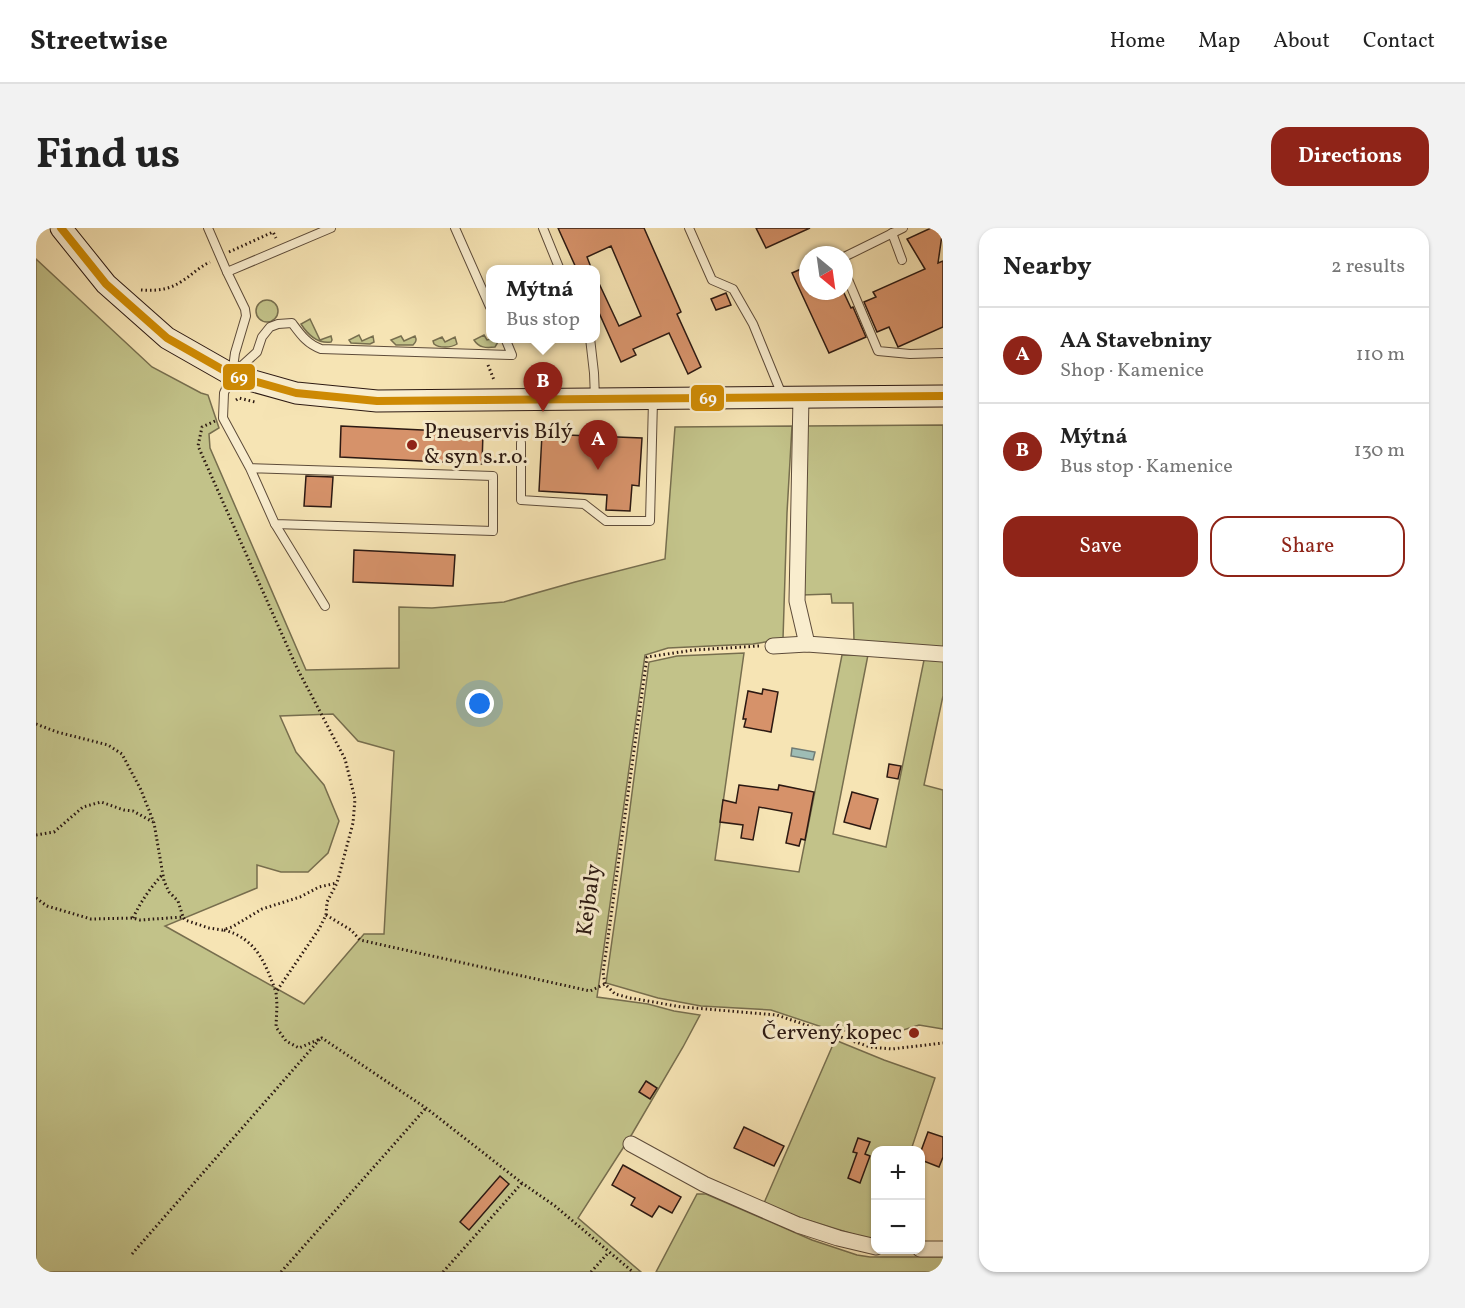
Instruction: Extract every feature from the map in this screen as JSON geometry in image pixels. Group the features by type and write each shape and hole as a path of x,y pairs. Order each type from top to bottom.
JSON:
{"street":[{"path":"60,228 106,284 167,338 232,375 296,393 376,401 943,396"},
{"path":"792,398 797,601 807,644"},
{"path":"773,646 807,644 943,654"},
{"path":"631,1144 704,1184 798,1225 871,1246"},
{"path":"925,1249 943,1249"}],"lane":[{"path":"208,228 245,309 246,316 235,353 232,375 224,393 223,418 250,468 275,524 325,606"},
{"path":"228,272 332,228"},
{"path":"455,228 486,298"},
{"path":"543,228 556,265"},
{"path":"689,228 712,280 733,289 792,398"},
{"path":"853,252 903,228"},
{"path":"892,233 902,260"},
{"path":"853,291 878,351 910,354 943,353"},
{"path":"232,375 257,352 265,332 278,324 292,323 306,341 321,349 512,355 507,343"},
{"path":"590,343 595,399"},
{"path":"521,443 521,500 584,504 606,520 650,521 653,399"},
{"path":"250,468 493,476 493,531 275,524"}],"path":[{"path":"263,404 239,398 223,418 202,427 198,446 297,668 345,759 355,799 353,823 337,883 327,902 326,915 276,992"},
{"name":"Kejbaly","path":"605,984 603,972 647,657 694,650 773,646"},
{"path":"36,724 57,732 108,745 123,754 154,823 164,881 169,892 178,901 185,920 233,933 244,938 255,948 276,992 276,1027 286,1041 299,1048 322,1038"},
{"path":"36,835 54,832 83,807 101,802 134,811 154,823"},
{"path":"133,918 139,904 163,874"},
{"path":"222,930 232,927 262,909 300,897 319,887 337,883"},
{"path":"36,898 47,906 91,919 133,918 140,920 183,917"},
{"path":"326,915 351,930 360,940 590,991 605,984 615,994 630,998 682,1007 777,1015 870,1047 892,1049 943,1043"},
{"path":"322,1038 426,1108 555,1206 633,1272"},
{"path":"132,1254 322,1038"},
{"path":"281,1272 426,1108"},
{"path":"443,1272 522,1183"},
{"path":"591,1272 609,1252"}],"green space":[{"path":"36,259 152,367 208,395 219,428 209,434 210,448 306,670 399,668 399,607 432,608 504,602 665,559 675,427 792,426 783,639 753,644 668,648 645,655 597,997 648,1004 700,1015 632,1134 578,1218 641,1272 36,1272","holes":["333,714 358,741 394,751 384,934 364,934 304,1004 165,926 257,888 257,865 281,872 308,872 328,853 339,821 324,785 296,752 280,716"]},
{"path":"267,300 277,307 278,311 271,321 267,322 257,315 256,311 263,301"},
{"path":"310,319 320,340 331,336 331,342 317,340 307,332 301,324"},
{"path":"359,335 362,341 373,336 374,342 370,344 351,343 349,340"},
{"path":"484,335 486,343 497,343 495,347 483,347 474,340"},
{"path":"401,336 404,341 415,336 416,341 413,345 396,345 391,340"},
{"path":"442,337 445,342 455,337 457,344 445,347 434,344 433,341"},
{"path":"943,425 943,648 854,641 853,603 832,603 831,594 802,595 804,426"},
{"path":"744,653 715,860 799,872 842,655 868,655 833,834 886,847 924,660 943,661 943,696 924,785 943,790 943,1029 919,1025 903,1030 902,1034 883,1030 834,1031 771,1010 701,1006 658,998 606,983 649,662 677,656"},
{"path":"835,1040 935,1078 912,1146 871,1146 871,1240 795,1216 764,1203"},
{"path":"697,1194 706,1194 812,1240 857,1255 943,1257 943,1272 656,1272"}],"water":[{"path":"792,748 815,752 813,760 791,756"}],"building":[{"path":"558,228 644,228 681,312 677,314 701,367 688,374 669,333 633,349 636,355 621,362 600,315 600,286 619,326 641,316 611,246 587,257 590,265 575,265"},
{"path":"756,228 810,228 766,248"},
{"path":"931,228 943,228 938,263 943,261 943,327 898,347 889,327 877,332 864,302 876,297 873,292 925,269 907,239"},
{"path":"799,270 799,288 792,273"},
{"path":"726,293 731,305 716,310 711,299"},
{"path":"804,300 847,300 851,308 853,307 866,337 829,353"},
{"name":"Pneuservis Bílý & syn s.r.o.","path":"341,426 483,433 482,464 340,457"},
{"path":"542,434 642,438 639,486 632,485 630,511 606,510 607,495 539,491"},
{"path":"306,476 333,477 331,507 304,506"},
{"path":"354,550 455,555 453,586 353,582"},
{"path":"763,689 778,692 771,732 744,727 746,719 743,719 748,691 762,694"},
{"path":"889,764 901,766 898,779 887,777"},
{"path":"739,785 778,790 779,785 814,792 805,840 801,839 799,846 786,843 792,813 759,807 753,840 741,838 743,825 720,822 723,800 736,803"},
{"path":"852,792 878,799 870,829 844,822"},
{"path":"646,1081 657,1088 650,1099 639,1092"},
{"path":"744,1127 784,1146 774,1166 734,1148"},
{"path":"928,1132 943,1137 943,1157 939,1167 925,1162 925,1146 923,1146"},
{"path":"858,1138 870,1142 865,1154 870,1156 860,1183 848,1178 857,1153 853,1152"},
{"path":"623,1165 681,1197 672,1213 659,1206 652,1217 631,1205 635,1198 612,1185"},
{"path":"500,1176 509,1184 469,1230 460,1222"}],"transit line":[{"name":"69","path":"61,228 106,284 167,338 232,375 296,393 377,401 943,396"}],"place":[{"name":"Mýtná","path":"543,412"},
{"name":"Pneuservis Bílý & syn s.r.o.","path":"412,445"},
{"name":"AA Stavebniny","path":"598,470"},
{"name":"Červený kopec","path":"914,1033"}]}
